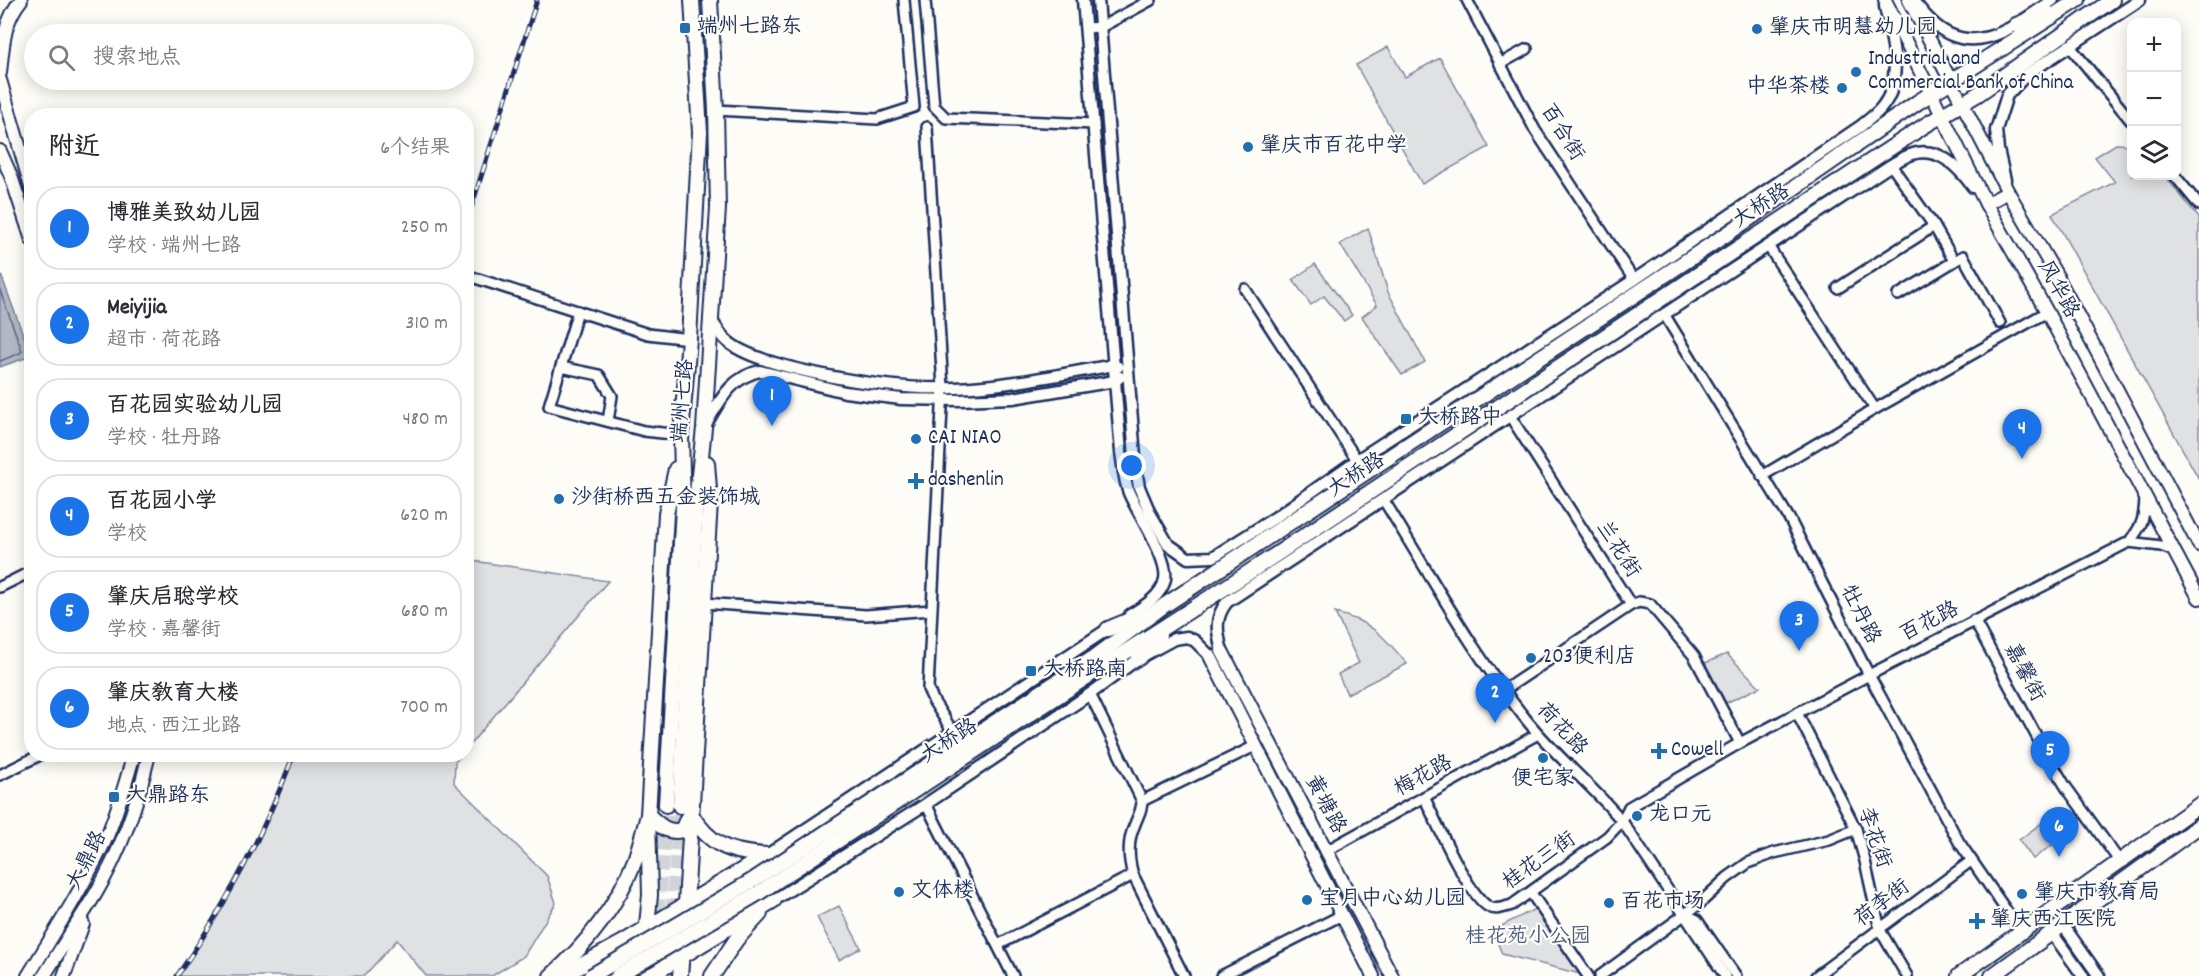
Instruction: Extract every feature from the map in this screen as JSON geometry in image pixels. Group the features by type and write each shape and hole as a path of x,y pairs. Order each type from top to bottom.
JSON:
{"main road":[{"path":"0,73 3,33 15,7 21,0"},
{"name":"端州七路","path":"679,808 683,507 681,442 700,132 692,0"},
{"name":"端州七路","path":"679,808 696,503 712,321 718,208 710,0"},
{"name":"风华路","path":"1884,0 1986,204 2047,312 2199,598"},
{"name":"风华路","path":"1911,0 2008,192 2058,278 2199,545"},
{"name":"大桥路","path":"591,976 750,882 1096,664 1172,621 1254,569 1732,252 2042,50 2112,0"},
{"path":"2016,25 2075,2"},
{"name":"大桥路","path":"618,976 757,894 1096,664 1162,607 1730,232 1931,94 2075,2"},
{"path":"0,80 24,162"},
{"path":"0,151 24,216"},
{"path":"1836,160 1848,177"},
{"path":"1986,204 2008,192"},
{"path":"680,976 686,904 679,808 704,603 710,502 704,428"},
{"path":"642,976 650,895 648,815 666,514 681,442"},
{"path":"1108,629 1162,607"},
{"path":"1139,658 1172,621"},
{"name":"黄塘路","path":"1222,651 1392,976"},
{"name":"黄塘路","path":"1210,657 1373,976"},
{"name":"大鼎路","path":"28,976 72,904 105,841 132,762"},
{"name":"大鼎路","path":"44,976 96,893 119,848 147,762"},
{"path":"1959,976 2199,805"},
{"path":"648,815 662,828 673,832 682,830 679,808"},
{"path":"679,808 707,836 720,845 733,851 773,852"},
{"path":"551,976 594,932 612,903 635,859 648,815"},
{"path":"1992,976 2199,826"},
{"path":"562,976 773,852"},
{"path":"64,976 96,893"},
{"path":"650,976 774,900"},
{"path":"712,976 736,940 774,900"}],"street":[{"path":"716,110 877,119 914,107 904,0"},
{"path":"925,0 934,106 946,118 1094,124"},
{"path":"794,886 781,882 774,873 773,852 1146,605 1160,591 1165,579 1163,561 1128,491 1121,452 1083,0"},
{"path":"1098,0 1127,371 1139,487 1150,513 1168,544 1188,558 1213,557 1276,517 1358,460 1634,280 1861,126 1882,108 1890,95 1895,63 1884,0"},
{"path":"1086,28 1101,27 1151,0"},
{"name":"百合街","path":"1467,0 1535,130 1634,280"},
{"path":"1911,0 1943,31 1974,41 1987,38 2016,25 2053,0"},
{"path":"2008,192 1998,150 1996,130 2007,95 2027,74 2140,0"},
{"path":"2069,45 2127,116"},
{"path":"1500,64 1527,49"},
{"path":"927,127 943,388 928,689 953,732"},
{"path":"1894,146 1891,165 1934,225 1954,261"},
{"path":"1222,651 1216,623 1227,602 1891,165 1910,154 1922,152 1944,158 1962,171 1986,204"},
{"path":"1869,162 1891,165"},
{"path":"1730,232 1781,180"},
{"path":"2178,180 2199,205"},
{"path":"1838,288 1934,225"},
{"path":"1768,246 1875,409"},
{"path":"1688,299 1732,252"},
{"path":"1898,295 1963,256 2000,323"},
{"path":"474,277 648,334 689,339"},
{"path":"1245,289 1358,460"},
{"path":"1563,326 1623,301"},
{"path":"578,311 549,406 681,442"},
{"path":"1762,476 2047,312"},
{"name":"牡丹路","path":"1664,314 1789,518 1869,675 1971,861 2021,932"},
{"path":"712,321 725,340 738,349 790,368 848,380 907,387 943,388 1012,383 1114,365 1127,371"},
{"path":"561,367 599,375 612,396 608,422"},
{"path":"704,428 726,391 750,373 760,371 845,392 902,399 942,400 1013,398 1115,381 1127,371"},
{"name":"兰花街","path":"1504,690 1631,605 1510,416"},
{"path":"1398,474 1452,454"},
{"path":"2129,542 2141,527 2144,518 2145,495"},
{"name":"荷花路","path":"1383,499 1491,673 1538,734 1603,798 1622,821 1725,976"},
{"path":"1226,565 1276,517"},
{"path":"2129,542 2161,546 2174,551"},
{"name":"百花路","path":"1622,821 1629,807 1740,743 1974,620 2129,542"},
{"path":"1240,593 1254,569"},
{"path":"0,587 24,575"},
{"path":"1631,605 1639,602 1650,604 1687,647 1712,687 1740,743"},
{"path":"704,603 866,615 931,610"},
{"name":"嘉馨街","path":"1974,620 2066,787 2120,862"},
{"path":"774,900 926,804 1090,694 1139,658 1174,639 1187,637 1195,641 1210,657"},
{"path":"1090,694 1142,801 1140,814 1130,838 1129,863 1184,976"},
{"name":"李花街","path":"1797,713 1856,829 1880,930 1907,976"},
{"name":"梅花路","path":"1326,851 1538,734"},
{"path":"1142,801 1255,746"},
{"path":"0,775 26,762"},
{"name":"桂花三街","path":"1425,798 1465,878 1479,898 1489,907 1498,909 1512,905 1531,893 1607,837 1622,821"},
{"path":"926,804 1013,976"},
{"path":"1600,976 1685,914 1748,863 1774,853 1829,840 1856,829"},
{"name":"荷李街","path":"1816,976 1971,861"},
{"path":"998,945 1133,875"},
{"path":"1531,893 1588,976"},
{"path":"1685,914 1697,920 1736,976"},
{"path":"1221,976 1342,915"},
{"path":"2058,929 2083,976"},
{"path":"2058,929 2099,976"}],"green space":[{"path":"1388,47 1405,77 1440,58 1489,147 1422,184 1356,65"},
{"path":"2116,144 2127,145 2127,180 2168,180 2199,218 2199,479 2052,214 2115,182 2095,157"},
{"path":"1368,228 1388,292 1425,362 1402,375 1362,317 1377,305 1340,244"},
{"path":"1315,264 1352,315 1344,321 1324,296 1311,305 1293,280"},
{"path":"474,561 608,581 474,740"},
{"path":"1335,613 1368,625 1391,645 1407,664 1347,694 1338,674 1359,663"},
{"path":"1727,654 1760,687 1726,703 1705,663"},
{"path":"291,762 455,762 454,783 547,876 556,903 524,956 492,976 426,976 397,940 364,976 177,976 227,897 257,841"},
{"path":"2051,816 2065,835 2033,859 2019,840"},
{"path":"839,906 861,948 839,960 817,917"},
{"name":"桂花苑小公园","path":"1537,908 1584,975 1502,954 1497,941 1503,925"}],"water":[{"path":"0,272 24,337 24,358 0,367"}],"tunnel":[{"path":"653,976 666,805"},
{"path":"668,976 680,806"}],"railway":[{"path":"474,199 537,0"},
{"path":"177,976 211,924 242,869 291,762"}],"place":[{"name":"端州七路东","path":"685,28"},
{"name":"肇庆市明慧幼儿园","path":"1757,29"},
{"name":"Industrial and Commercial Bank of China","path":"1856,72"},
{"name":"中华茶楼","path":"1842,88"},
{"name":"肇庆市百花中学","path":"1248,147"},
{"name":"大桥路中","path":"1406,419"},
{"name":"博雅美致幼儿园","path":"772,426"},
{"name":"CAI NIAO","path":"916,439"},
{"name":"百花园小学","path":"2022,459"},
{"name":"dashenlin","path":"916,481"},
{"name":"沙街桥西五金装饰城","path":"559,499"},
{"name":"百花园实验幼儿园","path":"1799,651"},
{"name":"203便利店","path":"1531,658"},
{"name":"大桥路南","path":"1031,671"},
{"name":"Meiyijia","path":"1495,723"},
{"name":"Cowell","path":"1659,751"},
{"name":"便宅家","path":"1543,758"},
{"name":"肇庆启聪学校","path":"2050,781"},
{"name":"大鼎路东","path":"114,797"},
{"name":"龙口元","path":"1637,816"},
{"name":"肇庆教育大楼","path":"2059,857"},
{"name":"文体楼","path":"899,892"},
{"name":"肇庆市教育局","path":"2022,894"},
{"name":"宝月中心幼儿园","path":"1307,900"},
{"name":"百花市场","path":"1609,903"},
{"name":"肇庆西江医院","path":"1977,921"}]}
